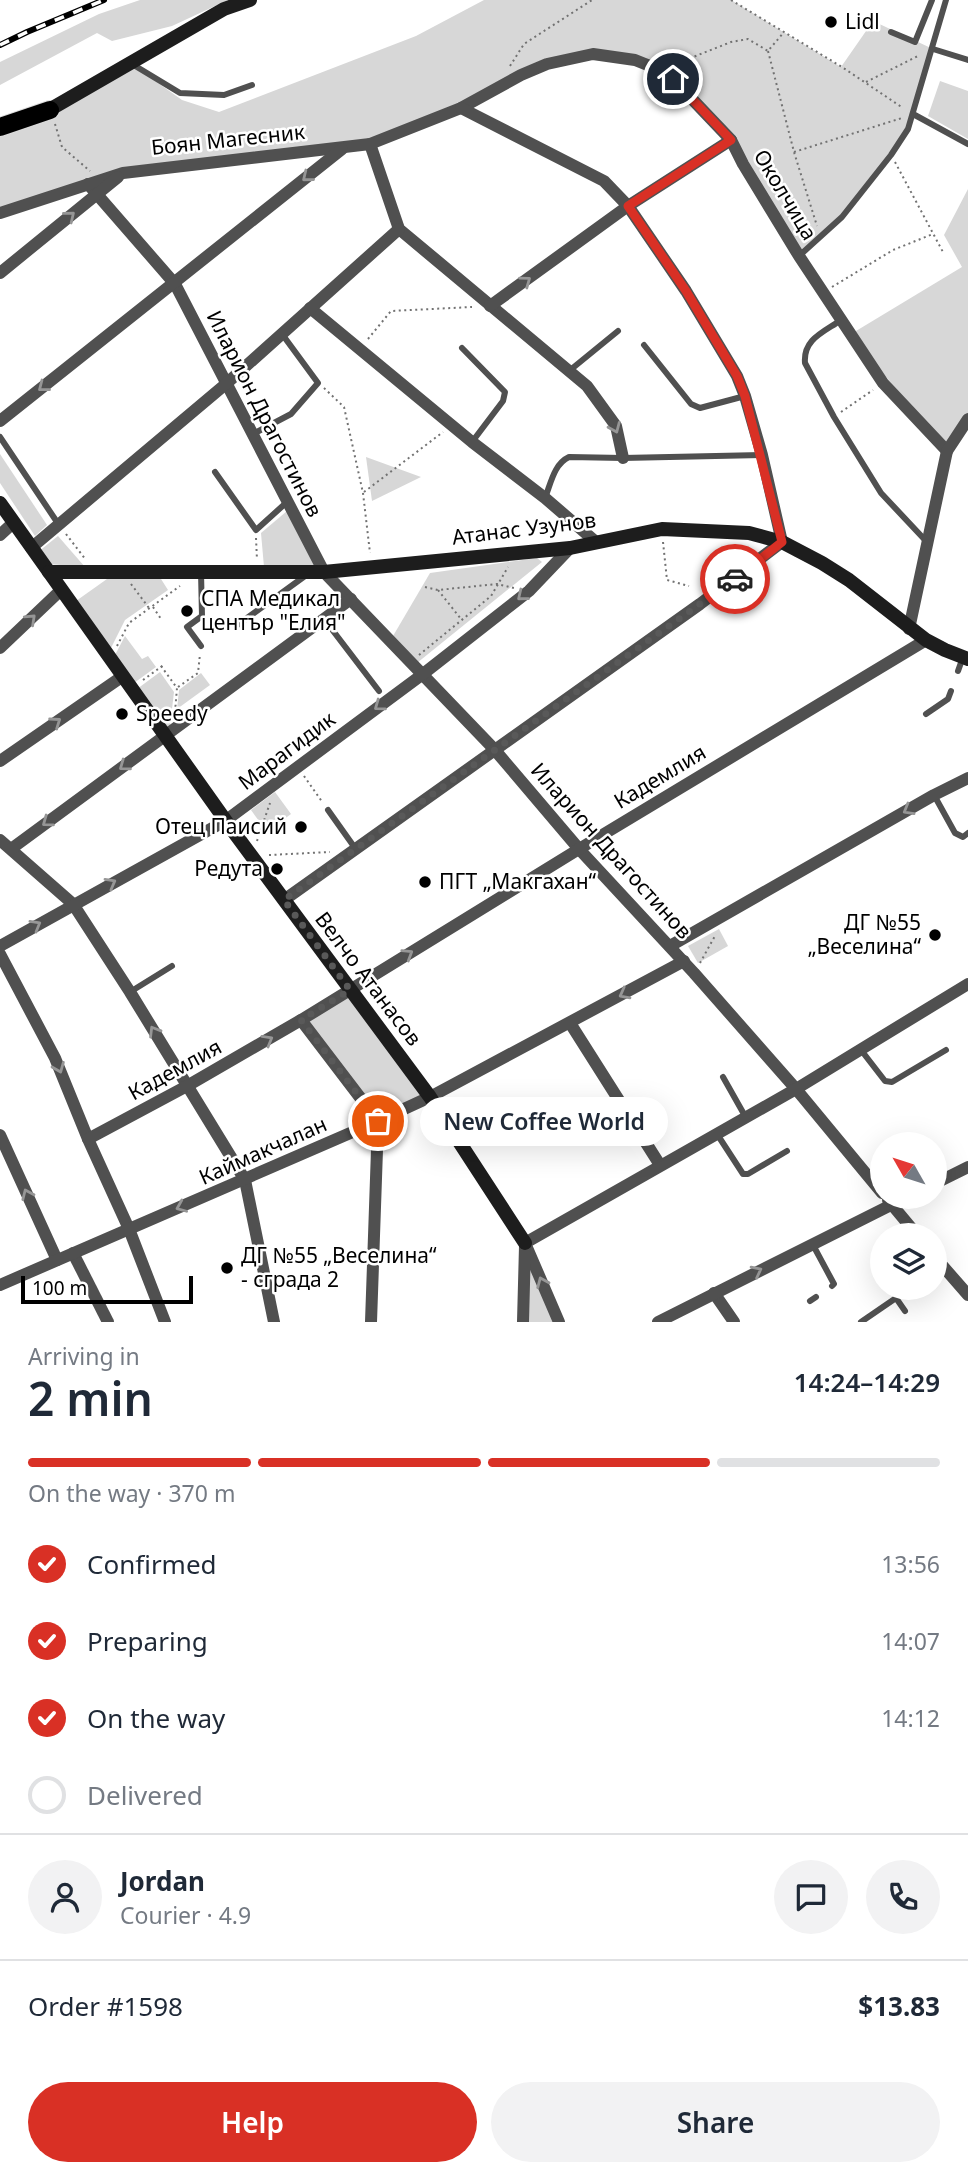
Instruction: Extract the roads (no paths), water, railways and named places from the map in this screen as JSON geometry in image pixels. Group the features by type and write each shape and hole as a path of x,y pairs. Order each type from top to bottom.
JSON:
{"main road":[{"path":"9,126 50,110"}],"street":[{"path":"50,110 225,9 250,0"},
{"name":"Околчица","path":"461,108 532,69 593,54 635,60 666,74 731,140 799,256 883,383 947,451"},
{"path":"284,900 710,597 782,542 761,455 737,376 686,291 628,206 604,181 461,108"},
{"name":"Боян Магесник","path":"95,186 124,173 370,144 461,108"},
{"path":"0,136 9,126"},
{"path":"490,306 628,206 731,140"},
{"path":"370,144 399,229 587,386 617,426 623,458"},
{"path":"0,421 343,148"},
{"path":"0,213 95,186"},
{"path":"0,273 95,186"},
{"name":"Иларион Драгостинов","path":"95,186 175,284 288,501 317,572 351,599 494,750 579,849 684,961 870,1179"},
{"path":"31,548 227,383 399,229"},
{"path":"310,308 596,542"},
{"path":"909,629 947,451 966,426"},
{"name":"Велчо Атанасов","path":"0,503 131,689 169,733 225,821 430,1097 525,1243 559,1322"},
{"path":"0,535 13,523"},
{"name":"Атанас Узунов","path":"49,572 317,572 570,548 662,529 749,533 782,542 822,563 849,580 909,629 963,662"},
{"name":"Марагидик","path":"0,946 225,821 423,674 529,591 570,548"},
{"path":"0,648 61,590"},
{"path":"11,849 351,599"},
{"name":"Кадемлия","path":"88,1139 301,1020 926,640"},
{"path":"0,761 122,676"},
{"path":"670,946 968,778"},
{"path":"0,840 73,904 246,1180 274,1322"},
{"path":"0,954 55,1058 129,1229 165,1322"},
{"name":"Каймакчалан","path":"0,1285 246,1180 430,1097 684,961"},
{"path":"523,1322 525,1243 796,1089 968,984"},
{"path":"301,1020 378,1121 371,1322"},
{"path":"570,1023 660,1165"},
{"path":"0,1135 57,1260"},
{"path":"947,1178 968,1167"},
{"path":"658,1322 812,1243 870,1208"},
{"name":"Иларион Драгостинов","path":"895,1209 907,1223"},
{"path":"73,1253 108,1322"},
{"path":"947,1271 968,1295"},
{"path":"714,1293 734,1322"}],"lane":[{"path":"891,32 915,42 932,0"},
{"path":"799,256 842,217 908,129 946,0"},
{"path":"933,49 968,60"},
{"path":"130,63 180,93 224,95 251,85"},
{"path":"913,114 968,145"},
{"path":"841,320 808,342 804,354 805,363 880,494 928,542"},
{"path":"569,371 618,331"},
{"path":"253,434 291,414 318,383 282,334"},
{"path":"644,345 691,404 700,408 745,396"},
{"path":"462,348 505,392 503,401 472,442"},
{"path":"0,437 59,525"},
{"path":"545,498 557,467 562,460 569,457 761,455"},
{"path":"215,472 256,530 288,501"},
{"path":"201,572 202,616 187,626 201,646"},
{"path":"236,626 317,572"},
{"path":"324,619 379,691"},
{"path":"926,714 948,699 951,691"},
{"path":"934,795 955,833 963,836 968,834"},
{"path":"328,810 354,850"},
{"path":"130,992 172,967"},
{"path":"860,1049 885,1081 892,1082 946,1050"},
{"path":"723,1077 745,1116"},
{"path":"716,1133 743,1174 748,1174 787,1151"},
{"path":"812,1243 834,1284 832,1286"},
{"path":"861,1322 896,1298 905,1311"}],"railway":[{"path":"0,45 104,0"}],"place":[{"name":"Lidl","path":"831,22"},
{"name":"СПА Медикaл център \"Елия\"","path":"187,611"},
{"name":"Speedy","path":"122,714"},
{"name":"Отец Паисий","path":"301,827"},
{"name":"Редута","path":"277,869"},
{"name":"ПГТ „Макгахан“","path":"425,882"},
{"name":"ДГ №55 „Веселина“","path":"935,935"},
{"name":"New Coffee World","path":"378,1121"},
{"name":"ДГ №55 „Веселина“ - сграда 2","path":"227,1268"}]}
